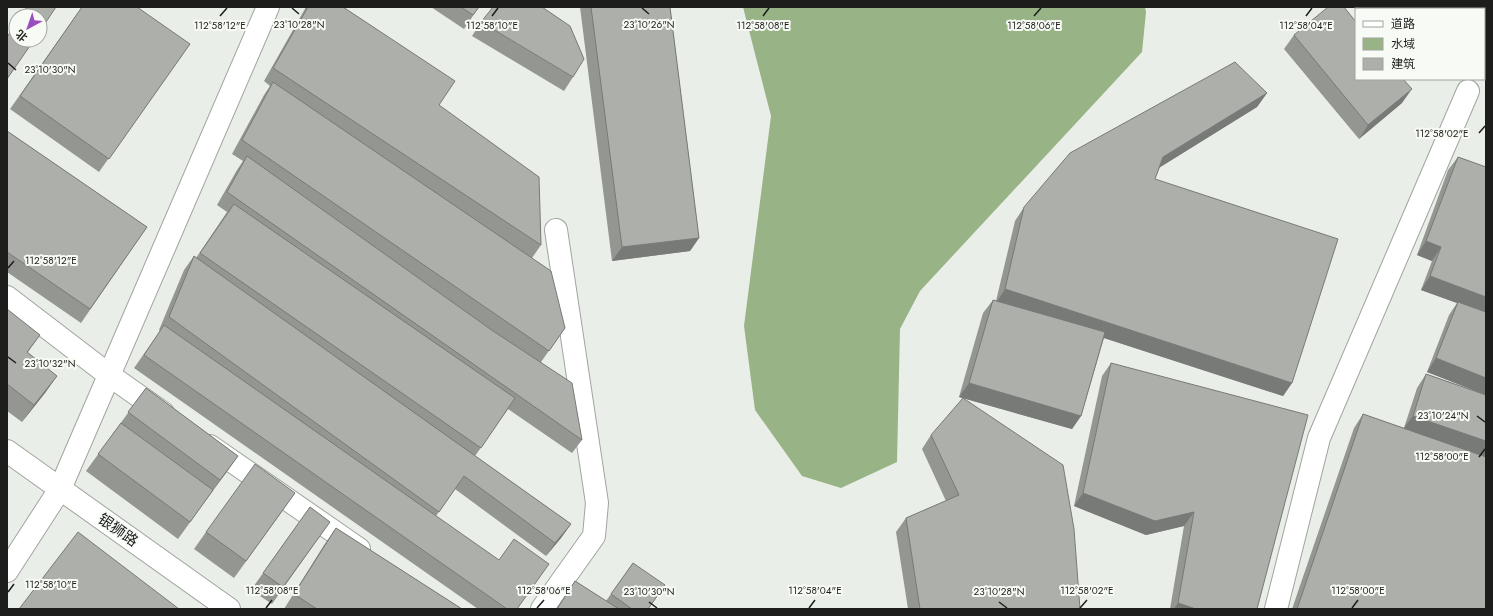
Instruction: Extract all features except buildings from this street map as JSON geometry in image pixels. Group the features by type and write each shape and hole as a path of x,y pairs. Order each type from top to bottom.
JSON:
{"street":[{"path":"7,571 60,489 268,7"},
{"path":"1276,609 1319,438 1468,92"},
{"path":"542,609 594,536 596,503 556,230"},
{"path":"7,297 109,375 373,560"},
{"name":"银狮路","path":"7,451 229,609"}],"water":[{"path":"743,7 1145,7 1146,12 1142,52 920,291 900,329 897,462 841,488 802,476 755,410 744,326 771,116"}]}
